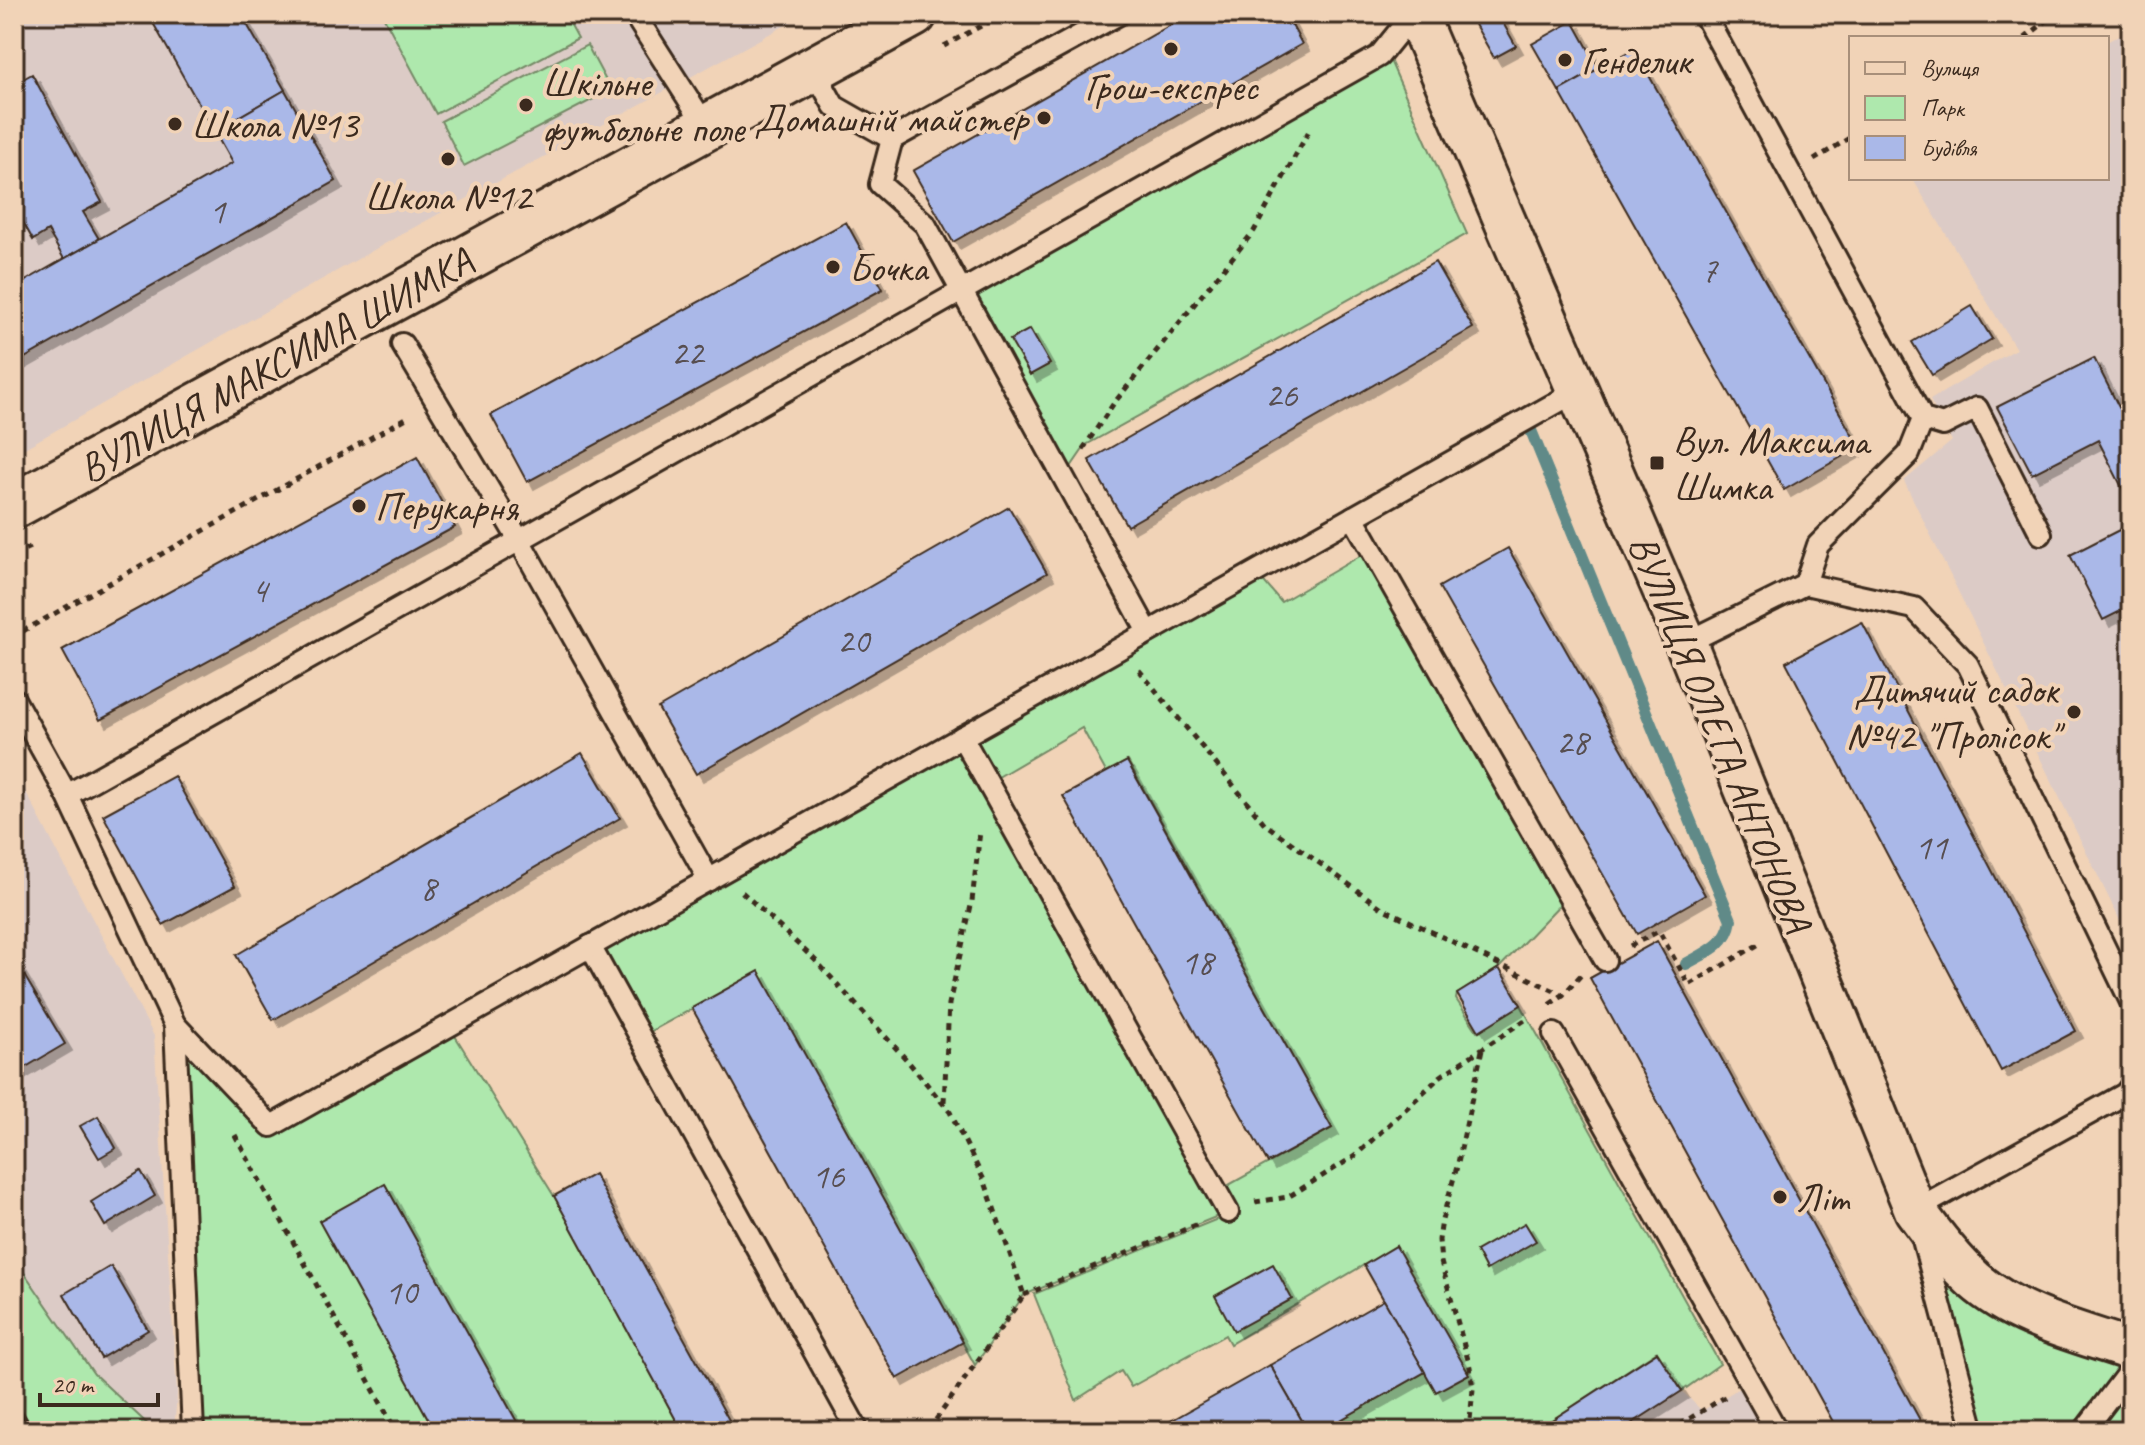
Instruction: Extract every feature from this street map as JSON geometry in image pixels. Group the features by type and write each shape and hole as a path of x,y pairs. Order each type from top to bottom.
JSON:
{"main road":[{"name":"ВУЛИЦЯ МАКСИМА ШИМКА","path":"14,506 914,14"}],"street":[{"name":"ВУЛИЦЯ ОЛЕГА АНТОНОВА","path":"1415,14 1686,643 1915,1210 1944,1250 1977,1283 2029,1314 2131,1350"}],"lane":[{"path":"634,14 707,128"},
{"path":"1119,14 892,139 880,184 925,224 1148,632"},
{"path":"67,795 1379,56 1415,14"},
{"path":"1704,14 1923,419 1943,425 1977,408 2041,534"},
{"path":"813,68 834,106 892,139"},
{"path":"402,344 519,540 709,880"},
{"path":"14,699 67,795 175,1025 271,1126 1579,390"},
{"path":"1805,584 1818,545 1909,454 1923,419"},
{"path":"1353,517 1605,960"},
{"path":"1686,643 1805,584 1914,608 1968,665 2131,1002"},
{"path":"962,737 1228,1212"},
{"path":"590,946 858,1431"},
{"path":"175,1025 193,1431"},
{"path":"1554,1034 1777,1431"},
{"path":"1974,1431 1915,1210 2125,1094 2131,1086"},
{"path":"2084,1431 2131,1369"}],"path":[{"path":"2028,36 2055,14"},
{"path":"1064,477 1114,403 1254,231 1338,79"},
{"path":"1790,174 1849,138"},
{"path":"14,631 16,635 435,401"},
{"path":"1121,648 1265,824 1382,908 1563,995"},
{"path":"943,1103 949,1004 972,901 988,783"},
{"path":"709,880 729,882 761,908 815,960 943,1103 985,1182 1024,1295"},
{"path":"928,1431 1024,1295 1250,1203 1288,1197 1355,1156 1441,1076 1563,995 1586,970 1659,931 1689,985 1761,943"},
{"path":"1469,1431 1473,1389 1470,1367 1441,1262 1439,1240 1482,1049"},
{"path":"229,1123 396,1431"},
{"path":"1669,1431 1749,1382"}],"shaded area":[{"name":"Школа №13","path":"14,14 806,14 402,234 14,454"},
{"name":"Дитячий садок №42 \"Пролісок\"","path":"2131,28 2131,943 1904,481 1952,441 1930,400 2016,349 1913,180 2109,180 2109,41"},
{"path":"14,769 154,1036 177,1394 174,1431 14,1431"},
{"path":"1657,1352 1682,1391 1702,1411 1749,1382 1777,1431 1535,1431"}],"green space":[{"path":"382,14 565,14 578,38 436,114"},
{"name":"Шкільне футбольне поле","path":"587,45 611,90 464,166 441,121"},
{"path":"1385,49 1467,234 1086,445 1064,477 962,291"},
{"path":"1372,549 1569,895 1499,968 1457,994 1456,999 1477,1031 1521,1005 1720,1364 1682,1391 1656,1352 1535,1431 1321,1431 1425,1372 1396,1246 1230,1344 1225,1335 1131,1387 1121,1371 1076,1400 1034,1294 1230,1214 1218,1191 1332,1128 1128,761 1106,772 1082,728 988,783 1228,1212 1024,1295 975,1365 759,972 639,1038 590,947 1256,572 1281,602"},
{"path":"175,1025 271,1126 449,1026 554,1196 682,1431 522,1431 385,1184 319,1221 435,1431 193,1431"},
{"path":"1917,1218 1944,1250 2131,1350 2131,1431 1974,1431"},
{"path":"14,1258 94,1374 155,1431 33,1431 14,1399"}],"building":[{"path":"148,14 241,14 285,90 214,131"},
{"path":"1190,14 1286,14 1302,44 953,242 913,171"},
{"path":"1469,14 1498,14 1516,46 1494,58"},
{"path":"1573,21 1599,68 1559,91 1532,44"},
{"path":"1634,49 1859,447 1784,490 1559,91"},
{"path":"32,74 102,202 83,212 99,239 64,259 48,231 33,240 14,206 14,84"},
{"path":"285,90 336,181 14,364 14,274 20,284 232,163 214,131"},
{"path":"846,222 883,289 527,482 491,415"},
{"path":"1435,262 1473,328 1127,526 1089,460"},
{"path":"1972,306 1992,339 1932,375 1912,342"},
{"path":"1030,329 1050,364 1030,375 1010,340"},
{"path":"2094,358 2131,431 2131,505 2098,440 2032,474 1997,407"},
{"path":"417,457 455,527 100,720 62,650"},
{"path":"1009,507 1047,573 696,774 658,708"},
{"path":"2131,524 2131,606 2103,620 2070,555"},
{"path":"1508,548 1705,895 1637,934 1439,587"},
{"path":"1862,622 2076,1031 2001,1071 1786,662"},
{"path":"582,753 620,818 273,1020 236,955"},
{"path":"1127,761 1332,1128 1268,1163 1063,796"},
{"path":"174,776 235,886 163,925 103,815"},
{"path":"1657,941 1926,1431 1838,1431 1590,978"},
{"path":"18,965 65,1044 14,1074 14,967"},
{"path":"1499,968 1521,1005 1479,1031 1457,994"},
{"path":"759,971 963,1342 897,1379 692,1008"},
{"path":"98,1116 116,1148 99,1158 80,1126"},
{"path":"141,1171 155,1196 105,1226 91,1202"},
{"path":"594,1174 735,1431 682,1431 554,1196"},
{"path":"385,1184 522,1431 435,1431 319,1221"},
{"path":"1525,1223 1536,1241 1486,1270 1476,1251"},
{"path":"1396,1246 1469,1374 1436,1392 1364,1265"},
{"path":"1273,1264 1292,1299 1234,1331 1215,1296"},
{"path":"111,1266 148,1330 101,1358 64,1294"},
{"path":"1384,1300 1425,1372 1321,1431 1308,1431 1270,1365"},
{"path":"1657,1352 1682,1391 1620,1431 1535,1431"},
{"path":"1270,1365 1308,1431 1153,1431"}],"waterway":[{"path":"1530,428 1731,920 1721,942 1686,964"}],"railway":[{"path":"14,1401 32,1431"}],"place":[{"name":"Грош-експрес","path":"1171,49"},
{"name":"Генделик","path":"1565,60"},
{"name":"Шкільне футбольне поле","path":"526,105"},
{"name":"Домашній майстер","path":"1044,118"},
{"name":"Школа №13","path":"175,124"},
{"name":"Школа №12","path":"448,159"},
{"name":"Бочка","path":"833,267"},
{"name":"Вул. Максима Шимка","path":"1657,463"},
{"name":"Перукарня","path":"359,506"},
{"name":"Дитячий садок №42 \"Пролісок\"","path":"2074,712"},
{"name":"Літ","path":"1780,1197"}]}
